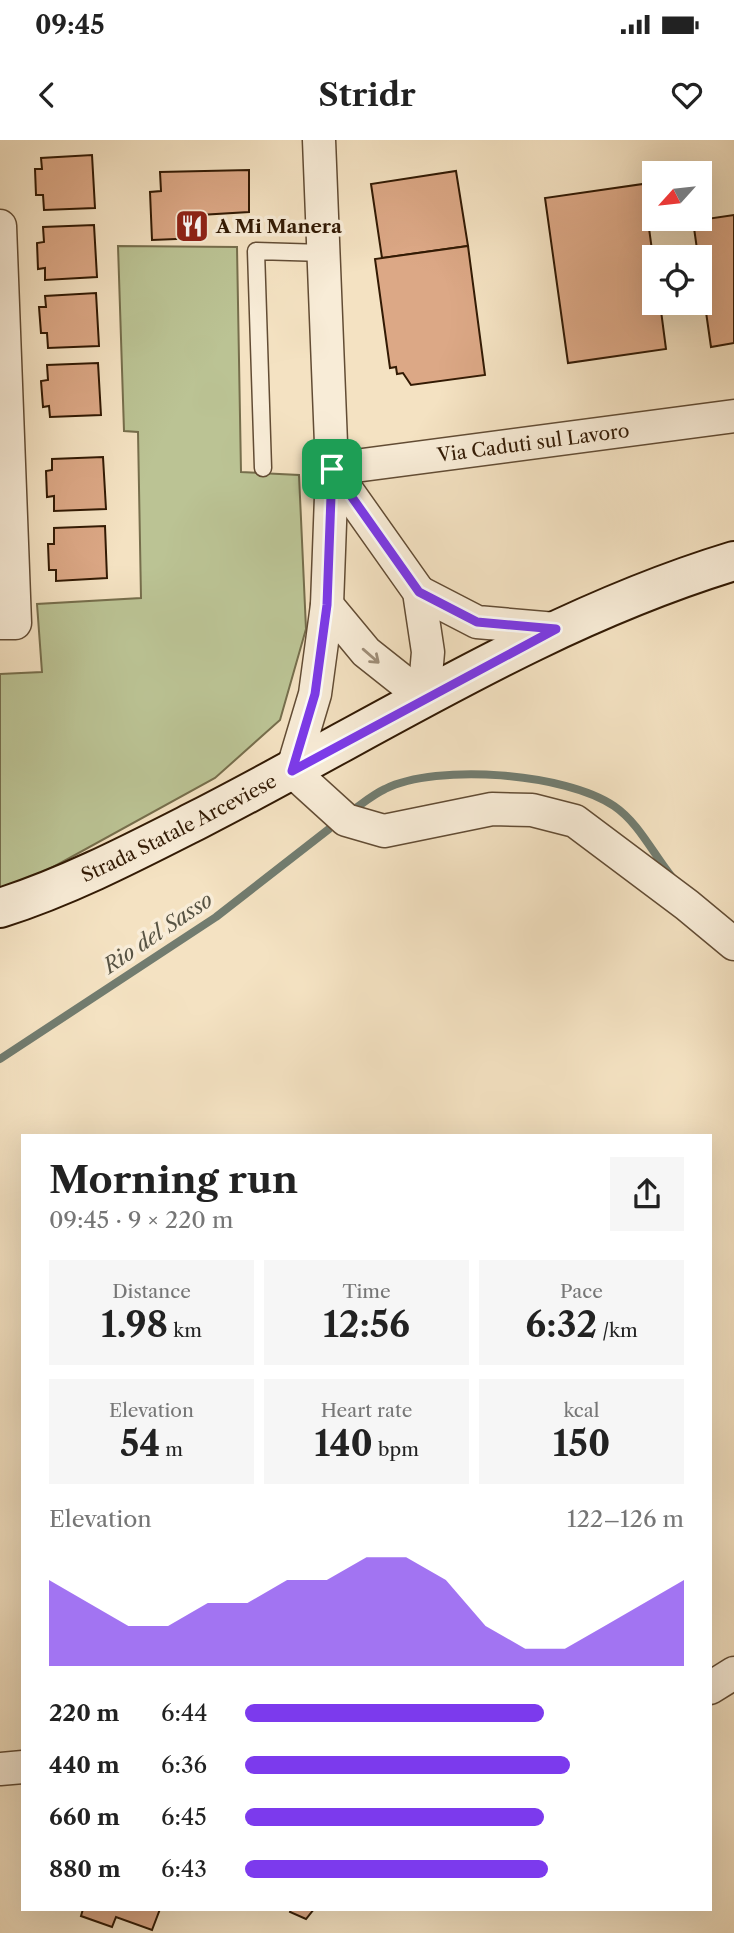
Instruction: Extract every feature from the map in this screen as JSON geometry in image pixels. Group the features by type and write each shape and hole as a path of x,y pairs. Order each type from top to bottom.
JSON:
{"main road":[{"name":"Strada Statale Arceviese","path":"0,908 47,893 292,771 556,629 671,580 734,561"}],"street":[{"path":"319,140 332,469 327,605 315,694 292,771 346,820 384,831 492,809 532,810 575,821 734,944"},
{"path":"0,226 15,623 0,623"},
{"name":"Via Caduti sul Lavoro","path":"332,469 734,416"},
{"path":"332,469 419,592 428,652 424,698"},
{"path":"419,592 477,622 556,629"},
{"path":"327,605 366,652 424,698"},
{"path":"712,1687 734,1673"},
{"path":"0,1769 21,1767"}],"lane":[{"path":"263,468 256,251 324,253"}],"green space":[{"path":"118,246 237,247 241,472 299,475 306,629 280,720 215,778 35,877 0,888 0,674 42,672 37,604 141,598 138,432 124,431"}],"building":[{"path":"92,155 95,208 44,210 43,195 36,195 35,169 42,169 41,158"},
{"path":"249,170 249,212 200,215 201,238 152,240 150,192 161,191 160,172"},
{"path":"456,171 468,246 382,258 371,184"},
{"path":"642,184 642,231 649,231 651,245 642,245 642,315 662,315 666,349 568,363 545,198"},
{"path":"734,215 734,343 711,347 706,315 712,315 712,245 696,245 694,231 712,231 712,218"},
{"path":"94,225 97,277 45,280 45,268 38,269 37,243 44,242 43,227"},
{"path":"468,246 485,375 411,385 403,373 397,374 396,367 390,368 375,259"},
{"path":"96,293 99,346 48,348 47,333 41,333 39,307 46,307 45,296"},
{"path":"98,363 101,415 50,417 49,406 43,407 41,381 48,380 47,365"},
{"path":"103,457 106,509 54,511 54,496 47,497 46,471 52,470 52,459"},
{"path":"105,526 107,578 56,581 56,570 49,570 48,544 54,544 54,528"},
{"path":"82,1911 159,1911 152,1930 116,1917 112,1927 81,1916"},
{"path":"290,1911 312,1911 306,1919"}],"waterway":[{"name":"Rio del Sasso","path":"353,810 385,789 436,776 501,775 534,779 593,795 614,806 638,830 672,877"},
{"name":"Rio del Sasso","path":"0,1059 216,917 329,829"}],"place":[{"name":"A Mi Manera","path":"192,226"}],"route":[{"path":"332,469 419,592 477,622 556,629 292,771 315,694 327,605 332,469"}]}
